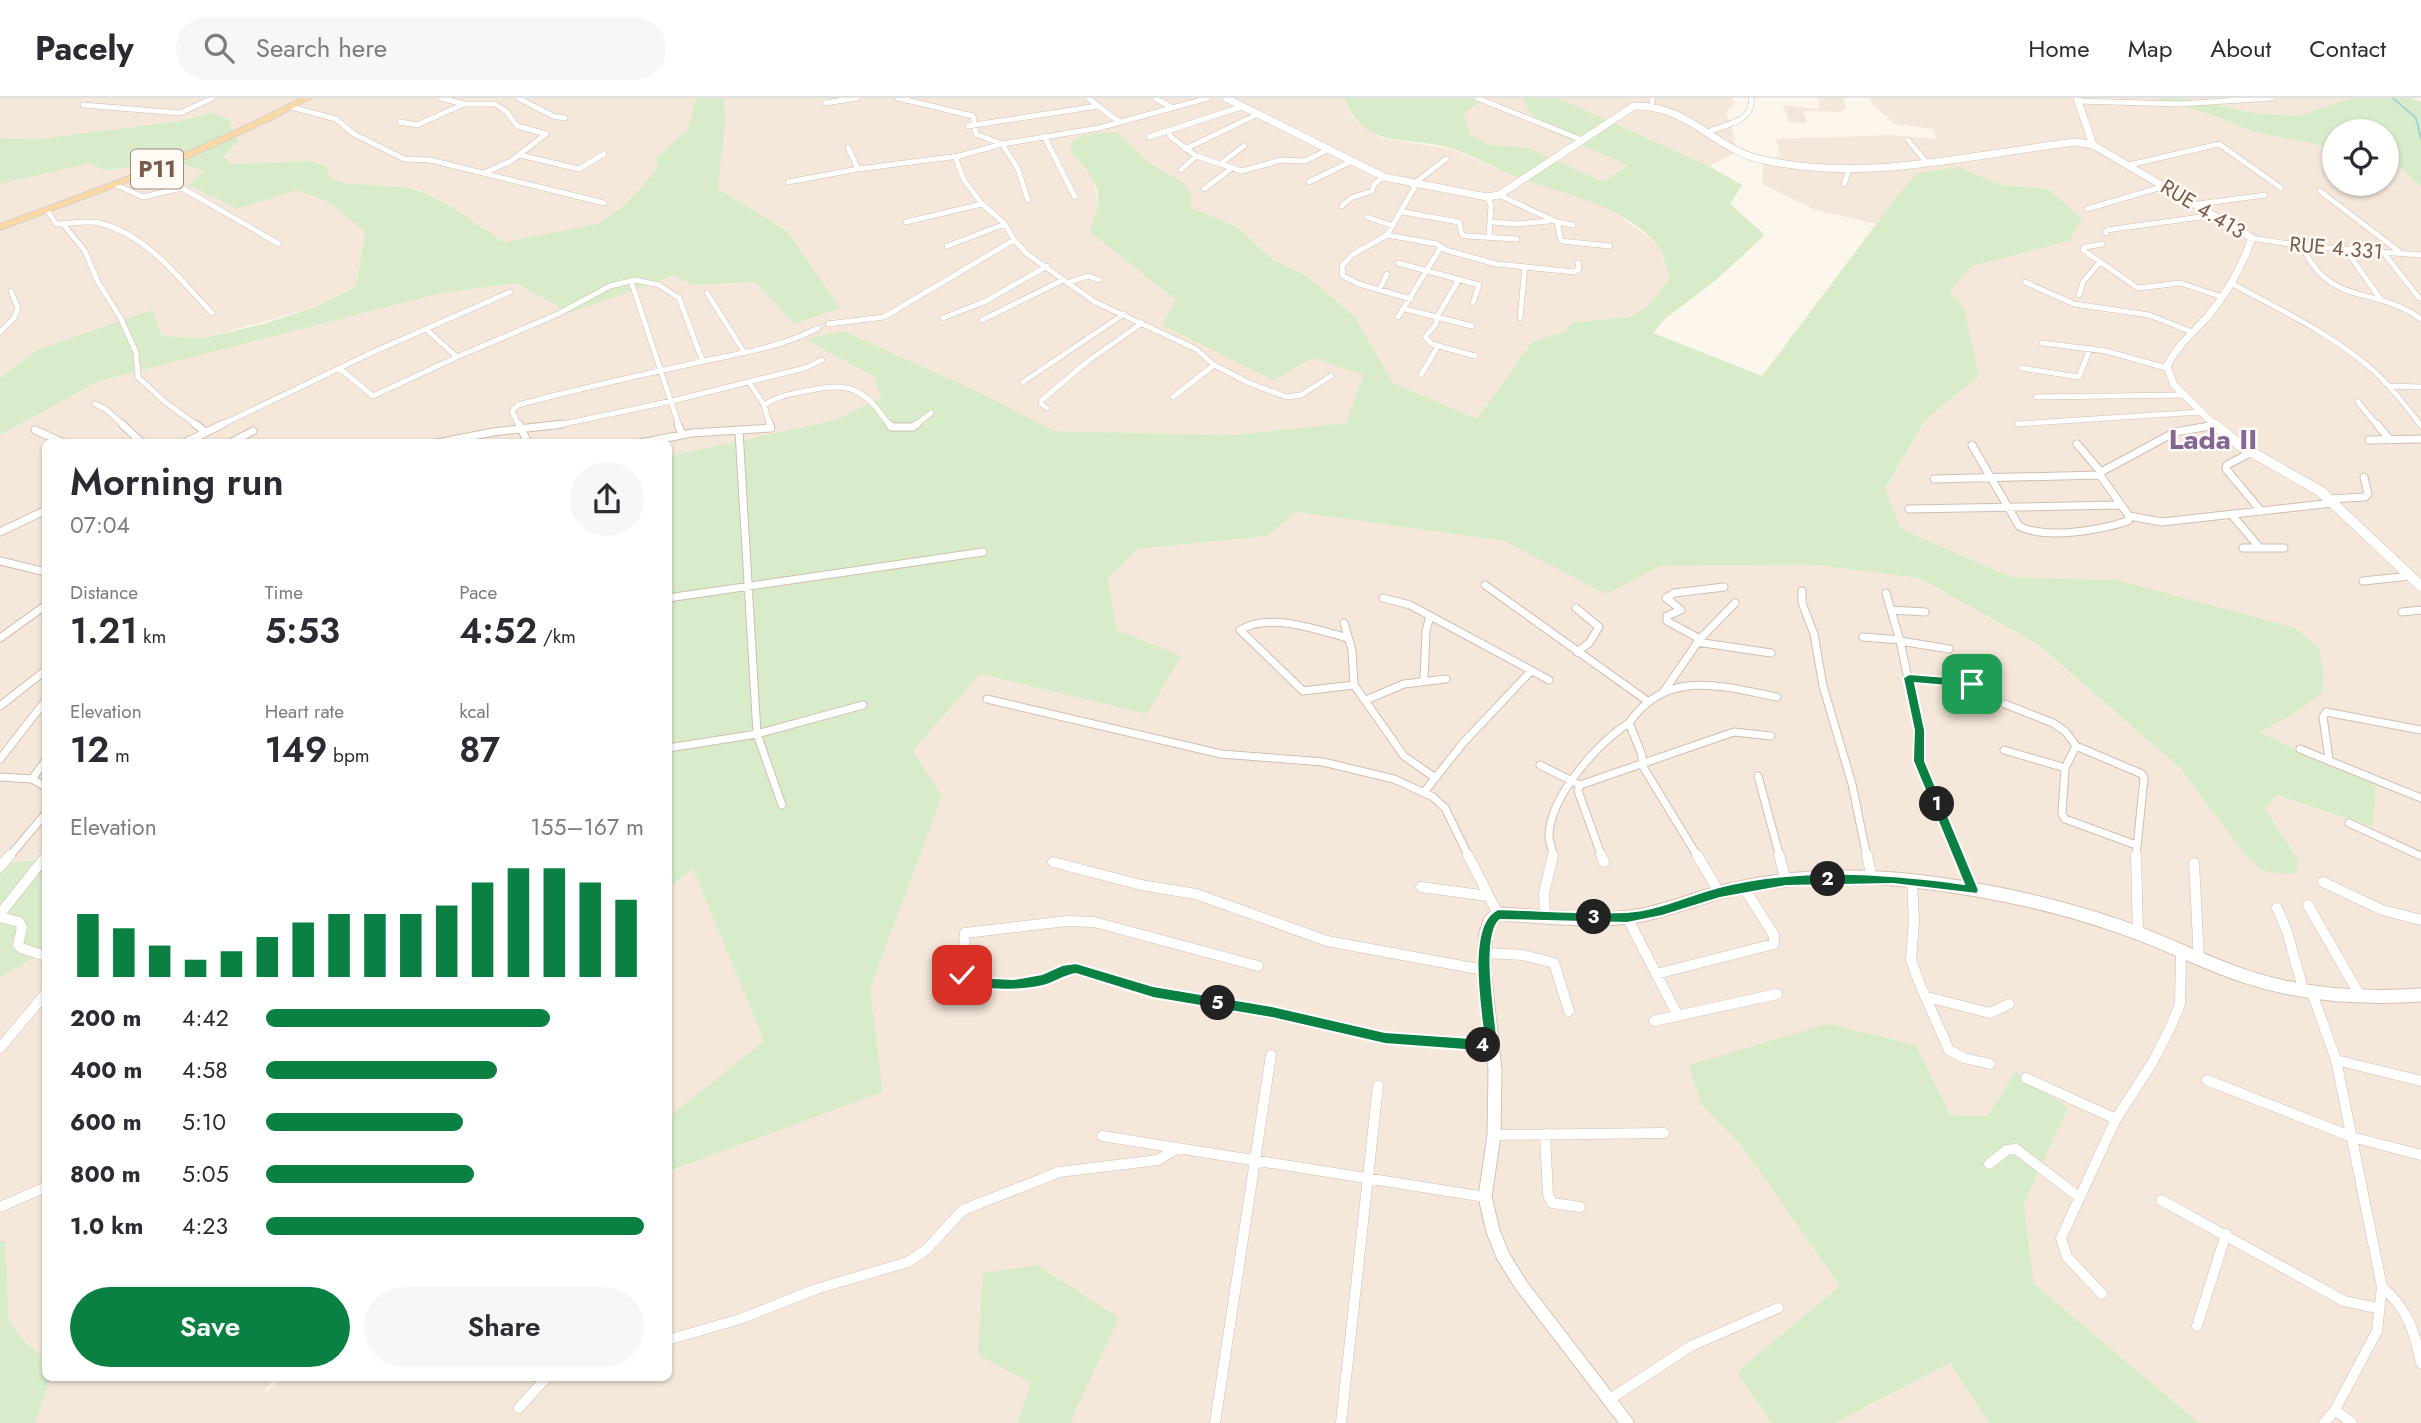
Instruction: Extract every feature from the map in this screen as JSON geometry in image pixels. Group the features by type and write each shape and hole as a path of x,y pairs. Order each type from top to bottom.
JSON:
{"main road":[{"name":"P11","path":"0,227 116,185 215,144 307,98"}],"street":[{"path":"83,105 180,113 213,98"},
{"path":"441,98 464,104 495,104 507,98"},
{"path":"518,98 552,116 565,118"},
{"path":"825,103 857,98"},
{"path":"898,98 906,102 969,114 975,119 971,125"},
{"path":"906,102 918,98"},
{"path":"1088,98 1119,122"},
{"path":"1155,98 1171,107"},
{"path":"788,182 858,169 959,156 1002,144 1099,128 1208,98"},
{"path":"1226,98 1384,177 1414,185 1487,197 1499,195 1634,106 1653,100 1685,112 1716,137 1758,159 1850,167 1927,163 2076,142 2093,145 2078,99 2179,104 2272,98"},
{"path":"1477,98 1582,140"},
{"path":"1710,131 1745,117 1752,104 1751,98"},
{"path":"400,122 417,125 464,104"},
{"path":"484,173 503,166 546,134 520,128 506,111 495,104"},
{"path":"971,125 1098,106"},
{"path":"291,107 337,119 354,134 404,159 430,160 604,203"},
{"path":"1149,137 1241,107"},
{"path":"1185,149 1256,115"},
{"path":"971,125 981,138 1002,144 1017,169 1028,200"},
{"path":"1168,131 1185,149 1196,156 1246,172 1281,160 1305,161 1327,150"},
{"path":"1044,136 1075,197"},
{"path":"1908,140 1927,163"},
{"path":"2129,165 2219,144 2281,188"},
{"name":"RUE 4.413","path":"2093,145 2252,238 2222,297 2175,352 2166,368"},
{"path":"1220,164 1244,146"},
{"path":"848,147 858,169"},
{"path":"520,155 579,169 604,154"},
{"path":"959,156 956,159 964,180 982,204 1005,224 1014,240 1027,254 1048,266 1095,302 1196,349 1214,365 1249,383 1287,397 1301,395 1331,376"},
{"path":"1181,170 1196,156"},
{"path":"1411,299 1348,279 1343,275 1342,267 1352,255 1387,235 1403,212 1414,185 1446,159"},
{"path":"1309,182 1350,162"},
{"path":"1844,184 1850,167"},
{"path":"1204,189 1233,168"},
{"path":"1342,205 1351,198 1372,191 1374,184 1384,177"},
{"path":"116,185 144,197 182,188 279,244"},
{"path":"2087,209 2165,186"},
{"path":"2320,191 2400,253"},
{"path":"1499,195 1554,221 1573,225"},
{"path":"2198,204 2265,195"},
{"path":"1487,197 1491,205 1492,222 1489,238"},
{"path":"906,222 982,204"},
{"path":"47,210 53,223 101,223 122,231 149,250 212,313"},
{"path":"1403,212 1437,220 1455,220 1459,222 1462,235 1517,239"},
{"path":"2106,233 2107,230 2215,215"},
{"path":"1367,217 1393,226"},
{"path":"1492,222 1554,221"},
{"path":"1554,221 1561,241 1610,246"},
{"path":"63,224 85,251 98,282 120,317 136,352 138,377 165,402 206,432"},
{"path":"947,246 1005,224"},
{"path":"1387,235 1441,247 1476,259 1525,267 1574,272 1579,269 1578,263"},
{"name":"RUE 4.331","path":"2252,238 2302,246 2421,255"},
{"path":"828,324 884,317 1014,240"},
{"path":"2102,244 2083,249 2099,263 2140,289 2180,283 2222,297"},
{"path":"2302,246 2314,270 2321,276 2358,296 2409,308 2421,319"},
{"path":"1398,317 1441,247"},
{"path":"2346,250 2381,300"},
{"path":"2383,252 2419,298"},
{"path":"1398,263 1480,286 1473,303"},
{"path":"2079,295 2082,282 2099,263"},
{"path":"943,318 986,301 1048,266"},
{"path":"1520,318 1525,267"},
{"path":"1379,290 1387,274"},
{"path":"982,320 1065,281 1088,276 1099,280"},
{"path":"1459,279 1437,317 1436,324 1425,337 1426,341 1438,346 1475,356"},
{"path":"339,368 373,396 570,308 602,292 607,285 631,281 673,291 679,298 703,362"},
{"path":"631,281 682,435"},
{"path":"2025,282 2062,301 2149,315 2192,332"},
{"path":"2231,283 2325,336 2390,386 2421,426"},
{"path":"0,332 16,317 19,308 17,298 11,291"},
{"path":"192,439 339,368 510,292"},
{"path":"707,293 744,352"},
{"path":"1405,309 1472,326"},
{"path":"1023,382 1124,314"},
{"path":"1047,408 1041,404 1042,400 1088,361 1142,323"},
{"path":"526,439 512,411 518,405 576,389 661,372 799,338 818,328"},
{"path":"426,330 457,357"},
{"path":"2042,343 2090,348 2166,368 2169,380 2215,425 2252,452 2297,474 2331,501 2421,586"},
{"path":"1421,375 1438,346"},
{"path":"2021,368 2079,377 2090,348"},
{"path":"462,439 493,432 523,431 672,401 818,364 822,360"},
{"path":"1173,397 1214,365"},
{"path":"661,439 716,430 771,428 764,405 749,382"},
{"path":"764,405 773,399 835,383 867,394 891,427 913,427 931,413"},
{"path":"2390,386 2421,387"},
{"path":"2036,397 2183,396"},
{"path":"2358,402 2390,440"},
{"path":"95,404 107,410 138,439"},
{"path":"2017,424 2201,412"},
{"path":"1934,479 2100,473 2175,432 2215,425"},
{"path":"35,430 55,439"},
{"path":"238,439 253,431"},
{"path":"739,431 757,733 782,805"},
{"path":"2369,440 2421,439"},
{"path":"2077,444 2129,516 2162,522 2365,497 2368,494 2364,477"},
{"path":"1972,445 2019,526 2031,533 2124,523 2129,516"},
{"path":"2252,452 2227,465 2226,469 2261,511"},
{"path":"1909,509 2008,505 2121,505"},
{"path":"0,532 42,512"},
{"path":"2232,515 2259,547"},
{"path":"2243,548 2284,548"},
{"path":"672,597 983,552"},
{"path":"0,561 42,571"},
{"path":"2363,581 2410,576"},
{"path":"1485,585 1646,701"},
{"path":"1724,587 1674,593 1667,598 1681,610 1667,616 1669,623 1699,640 1750,652 1771,653"},
{"path":"1802,591 1802,603 1814,634 1823,687 1852,784 1872,879"},
{"path":"1886,593 1909,678 1919,730 1919,761 1973,890"},
{"path":"1383,598 1410,605 1530,673 1549,680"},
{"path":"1664,691 1699,640 1735,603"},
{"path":"0,638 42,608"},
{"path":"1576,608 1599,627 1588,643 1577,652"},
{"path":"1891,610 1925,612"},
{"path":"2402,612 2421,610"},
{"path":"1423,678 1426,659 1424,631 1430,616"},
{"path":"1344,623 1352,650 1354,685 1404,756 1434,777"},
{"path":"1348,638 1323,630 1267,624 1248,625 1240,631 1303,691 1354,685"},
{"path":"1863,637 1949,649"},
{"path":"0,706 42,673"},
{"path":"1425,791 1434,777 1530,673"},
{"path":"1366,700 1390,687 1423,678 1446,679"},
{"path":"1909,678 1972,684"},
{"path":"1545,915 1541,902 1553,855 1549,832 1590,755 1629,723 1646,701 1664,691 1706,684 1777,697"},
{"path":"987,699 1223,754 1286,758 1369,771 1425,791 1438,799 1445,808 1498,914"},
{"path":"2005,704 2053,723 2065,732 2076,746 2142,774 2144,778 2136,845 2138,933"},
{"path":"0,759 42,705"},
{"path":"672,747 757,733 863,705"},
{"path":"2329,759 2323,717 2326,712 2421,730"},
{"path":"1629,723 1642,755 1642,765 1720,892"},
{"path":"1575,783 1642,765 1734,732 1771,736"},
{"path":"2076,746 2065,768 2061,810 2065,819 2136,845"},
{"path":"2300,749 2421,797"},
{"path":"2004,750 2065,768"},
{"path":"32,779 42,765"},
{"path":"1541,765 1575,783 1604,862"},
{"path":"1758,776 1786,881"},
{"path":"0,777 32,779 42,785"},
{"path":"0,867 42,818"},
{"path":"2349,823 2421,856"},
{"path":"42,861 0,916 19,922 23,927 18,945 20,948 42,956"},
{"path":"1053,862 1141,886 1196,894 1327,941 1484,970"},
{"path":"2194,863 2199,960"},
{"path":"1912,880 1914,921 1911,960 1949,1050 1964,1058 1990,1064"},
{"path":"1627,1423 1521,1285 1503,1256 1485,1197 1494,1135 1495,1070 1484,970 1490,921 1498,914 1627,917 1662,911 1720,892 1786,881 1912,880 1973,890 2082,914 2138,933 2247,978 2307,990 2421,995"},
{"path":"2323,882 2382,910 2421,920"},
{"path":"1421,887 1488,895"},
{"path":"1656,974 1774,944 1774,936 1744,888"},
{"path":"2308,905 2359,994"},
{"path":"2277,908 2336,1060 2382,1287 2377,1308 2376,1331 2335,1410 2324,1423"},
{"path":"1627,917 1678,1016"},
{"path":"1258,966 1094,922 1068,920 965,933 962,975 969,983 1014,984 1044,980 1062,970 1076,968 1153,992 1336,1025 1385,1038 1492,1046"},
{"path":"2102,1294 2067,1257 2061,1238 2116,1119 2152,1063 2180,1004 2181,951"},
{"path":"1485,953 1523,955 1555,963 1569,1012"},
{"path":"1654,1021 1777,994"},
{"path":"1927,997 1990,1013 2009,1004"},
{"path":"0,1048 42,998"},
{"path":"1215,1423 1271,1055"},
{"path":"2336,1060 2421,1081"},
{"path":"2026,1078 2116,1119"},
{"path":"2207,1080 2352,1137 2421,1155"},
{"path":"1340,1423 1378,1086"},
{"path":"1494,1135 1664,1133"},
{"path":"1545,1134 1548,1195 1552,1203 1580,1207"},
{"path":"1102,1136 1485,1197"},
{"path":"672,1339 740,1319 816,1289 908,1262 926,1250 963,1210 1028,1186 1045,1176 1158,1160 1178,1148"},
{"path":"1989,1164 2007,1150 2015,1149 2079,1197"},
{"path":"0,1207 42,1189"},
{"path":"2161,1200 2344,1301 2377,1308"},
{"path":"2197,1326 2226,1234"},
{"path":"2382,1287 2394,1296 2417,1329 2421,1363"},
{"path":"1610,1399 1691,1346 1778,1308"},
{"path":"519,1408 544,1381"},
{"path":"2335,1410 2352,1423"}],"shaded area":[{"path":"0,98 696,98 688,129 655,159 658,168 624,206 597,225 504,242 421,191 390,185 352,186 332,180 324,165 311,161 232,164 224,159 238,141 228,119 212,113 179,121 38,139 0,138"},
{"path":"724,98 1344,98 1352,116 1380,138 1451,149 1522,179 1597,203 1658,244 1670,278 1649,305 1629,317 1574,322 1563,332 1532,342 1477,419 1393,383 1355,317 1308,277 1273,260 1237,227 1188,207 1185,184 1147,161 1117,132 1070,151 1093,175 1099,211 1090,231 1177,301 1162,325 1313,358 1365,375 1346,423 1231,435 1053,431 972,389 844,331 806,339 874,377 881,398 835,420 672,455 672,439 42,439 42,859 0,864 0,435 99,381 442,293 516,283 570,312 675,275 693,285 755,282 794,324 786,230 718,189 725,125"},
{"path":"1486,98 1522,98 1538,126 1629,164 1604,182 1528,148 1489,146 1470,135 1464,112"},
{"path":"1558,98 1732,98 1735,103 1726,113 1734,134 1736,153 1709,166"},
{"path":"1819,98 1844,98 1846,109 1839,112 1803,111 1807,123 1789,122 1783,105 1819,109"},
{"path":"1870,98 2154,98 2215,116 2254,132 2322,146 2322,196 2399,196 2399,166 2421,187 2421,1423 2199,1423 2034,1284 2024,1204 2068,1108 1988,1116 1950,1115 1916,1045 1702,1106 1741,1145 1840,1286 1738,1372 1772,1423 1072,1423 1037,1265 983,1274 1031,1383 1017,1423 35,1423 50,1381 272,1381 263,1395 279,1381 672,1381 672,1170 883,1092 870,989 942,796 913,752 979,674 1147,713 1117,630 1108,579 1137,549 1268,536 1296,512 1504,541 1606,593 1660,566 1816,565 1919,578 2036,644 2181,769 2245,855 2262,870 2279,874 2299,861 2265,809 2277,795 2373,827 2376,783 2331,767 2260,732 2290,716 2166,594 2117,580 2011,577 1901,529 1885,490 1925,420 1979,376 1950,292 1971,266 2069,241 2048,189 2001,185 1959,167 1917,173 1877,224 1815,210 1762,184 1763,163 1780,155 1776,139 1888,135 1937,139 1933,129 1895,124 1870,102"},
{"path":"2183,98 2352,98 2298,116 2254,113"},
{"path":"90,163 104,170 179,163 206,171 190,185 237,209 297,190 330,203 365,232 356,286 316,307 204,338 162,336 152,311 37,350 0,378 0,184"},
{"path":"693,869 764,1041 672,1115 672,885"},
{"path":"42,954 42,1356 26,1343 9,1321 5,1241 0,1241 0,977"},
{"path":"1950,1363 1989,1423 1835,1423"}],"green space":[{"path":"696,98 724,98 725,125 718,189 786,230 840,308 794,324 755,282 693,285 675,275 570,313 516,283 442,293 99,381 0,435 0,378 37,350 152,310 162,336 204,338 263,324 316,307 356,286 365,232 330,203 297,190 237,209 189,185 205,171 179,163 103,170 90,163 0,184 0,138 38,139 179,121 212,113 228,119 238,141 224,158 232,164 311,161 324,165 332,180 419,191 450,207 504,242 598,224 624,206 658,168 655,159 688,129"},
{"path":"1344,98 1486,98 1464,113 1470,135 1489,145 1528,148 1604,182 1628,165 1538,126 1522,98 1558,98 1709,166 1742,185 1730,204 1765,235 1716,280 1665,319 1653,333 1762,376 1917,173 1959,167 2001,185 2048,189 2082,219 2069,241 1972,266 1950,291 1964,308 1979,376 1925,420 1885,489 1901,529 2011,577 2117,580 2295,628 2319,648 2324,674 2322,693 2290,716 2260,732 2331,767 2376,783 2373,827 2277,795 2265,809 2299,861 2296,873 2279,874 2262,870 2245,855 2181,769 2037,644 1919,578 1816,565 1660,566 1606,594 1504,541 1296,512 1268,536 1137,549 1108,579 1117,630 1181,656 1147,714 980,674 913,751 942,796 870,989 883,1092 672,1170 672,1115 764,1041 693,869 672,885 672,455 835,420 881,398 874,377 805,339 844,331 972,389 1054,431 1231,435 1346,423 1364,375 1313,358 1273,380 1162,325 1176,300 1089,231 1098,207 1096,187 1087,170 1070,151 1072,142 1083,135 1117,132 1147,161 1185,184 1192,197 1189,207 1237,227 1273,260 1308,277 1355,317 1393,383 1477,419 1532,342 1563,332 1574,322 1630,317 1649,305 1670,278 1656,243 1642,230 1610,210 1522,179 1453,149 1376,134 1364,127 1353,115"},
{"path":"2154,98 2183,98 2254,113 2298,116 2352,98 2411,98 2421,102 2421,187 2399,166 2399,119 2322,119 2322,146 2254,132 2215,116"},
{"path":"42,859 42,954 0,977 0,864"},
{"path":"1827,1024 1916,1045 1950,1115 1988,1116 2015,1072 2068,1108 2024,1204 2034,1284 2199,1423 1989,1423 1950,1363 1835,1423 1772,1423 1737,1372 1840,1286 1741,1145 1702,1106 1689,1065"},
{"path":"0,1241 5,1241 9,1321 26,1343 42,1356 42,1381 50,1381 35,1423 0,1423"},
{"path":"1037,1265 1119,1318 1073,1415 1072,1423 1017,1423 1031,1383 978,1355 983,1273"}],"waterway":[{"path":"2393,98 2416,118 2421,139"}],"district":[{"name":"Lada II","path":"2213,439"}],"route":[{"path":"962,975 969,983 1014,984 1044,980 1062,970 1076,968 1153,992 1272,1012 1385,1038 1492,1046 1485,975 1486,933 1490,921 1498,914 1627,917 1662,911 1720,892 1786,881 1893,879 1973,890 1919,761 1919,730 1909,678 1972,684"}]}
